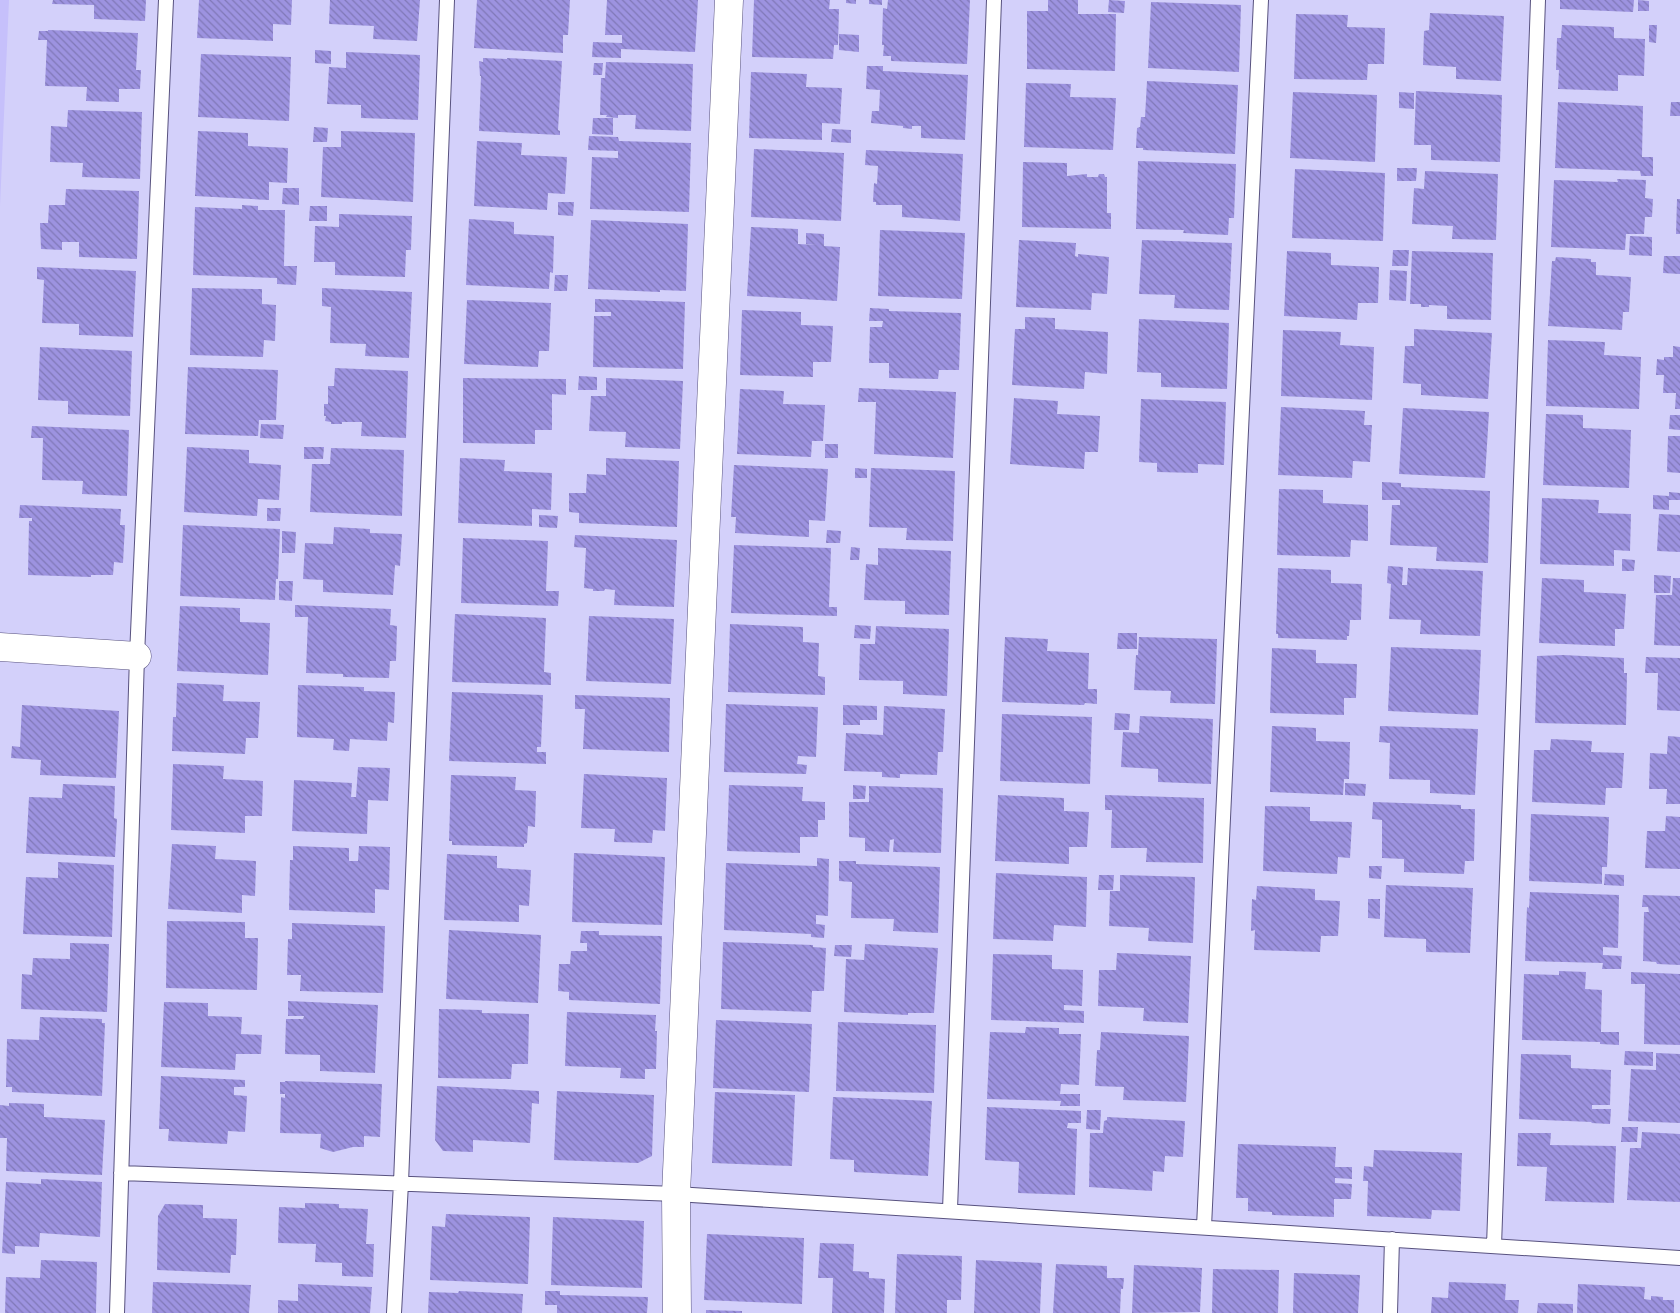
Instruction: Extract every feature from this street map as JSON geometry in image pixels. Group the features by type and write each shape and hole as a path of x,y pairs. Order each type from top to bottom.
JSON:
{"street":[{"path":"677,1313 676,1194 729,0"},
{"path":"0,647 137,656"}],"lane":[{"path":"117,1313 137,656 166,0"},
{"path":"394,1313 401,1183 447,0"},
{"path":"950,1210 994,0"},
{"path":"1204,1227 1261,0"},
{"path":"1494,1246 1538,0"},
{"path":"121,1172 676,1194 1680,1258"},
{"path":"1390,1313 1392,1239"}],"shaded area":[{"path":"0,0 9,0 0,206"}],"building":[{"path":"53,0 146,0 145,21 94,19 94,5 52,4"},
{"path":"199,0 292,0 291,25 273,24 273,41 197,38"},
{"path":"330,0 420,0 417,41 373,39 374,26 329,24"},
{"path":"477,0 570,0 568,35 563,35 563,53 474,48"},
{"path":"607,0 698,0 695,52 621,49 621,58 592,57 593,42 622,43 622,35 605,35"},
{"path":"754,0 830,0 829,9 839,9 838,45 834,45 833,59 752,57"},
{"path":"846,0 856,0 856,4 846,3"},
{"path":"869,0 882,0 882,5 869,4"},
{"path":"888,0 970,0 967,64 891,61 891,56 883,56 883,8 887,9"},
{"path":"1048,0 1078,0 1078,14 1116,14 1115,71 1027,69 1027,11 1048,11"},
{"path":"1109,0 1125,1 1124,13 1108,12"},
{"path":"1560,0 1634,0 1633,12 1560,9"},
{"path":"1638,0 1649,1 1649,11 1638,11"},
{"path":"1151,2 1241,5 1239,72 1148,68"},
{"path":"1430,13 1504,16 1501,81 1456,79 1456,67 1423,65 1424,31 1429,30"},
{"path":"1296,14 1348,15 1347,27 1385,28 1384,64 1368,64 1367,80 1294,79"},
{"path":"1562,25 1614,27 1614,38 1645,39 1644,76 1618,75 1618,91 1558,89 1559,70 1556,70 1557,38 1561,38"},
{"path":"1649,25 1657,25 1656,43 1649,42"},
{"path":"39,31 138,33 136,70 141,70 140,89 119,89 119,102 86,101 87,87 45,86 47,40 38,40"},
{"path":"839,34 859,35 859,52 839,50"},
{"path":"315,50 331,51 331,64 315,63"},
{"path":"346,52 420,55 418,120 361,118 361,105 327,104 329,67 346,68"},
{"path":"201,54 291,57 289,121 198,117"},
{"path":"483,58 562,61 558,130 560,135 479,131 481,76 479,61 483,62"},
{"path":"606,62 693,64 691,131 635,129 636,115 618,115 618,118 600,115 601,78 605,78"},
{"path":"594,63 603,63 602,75 593,75"},
{"path":"867,66 883,66 883,71 968,75 965,140 921,138 921,126 912,126 912,129 903,128 903,126 871,123 872,111 879,111 880,90 866,89"},
{"path":"751,72 807,74 806,87 842,88 840,124 822,123 822,140 749,138"},
{"path":"1147,81 1238,85 1235,154 1143,150 1143,148 1136,148 1137,128 1140,127 1141,117 1145,117"},
{"path":"1026,83 1071,84 1070,97 1116,98 1113,150 1024,147"},
{"path":"1416,91 1502,95 1500,162 1431,160 1431,145 1414,145"},
{"path":"1293,92 1377,95 1375,162 1290,158"},
{"path":"1399,92 1414,93 1414,109 1399,108"},
{"path":"1558,102 1643,106 1642,157 1653,157 1653,176 1641,176 1640,171 1555,168"},
{"path":"1671,102 1680,102 1680,116 1670,116"},
{"path":"68,110 142,112 140,179 82,177 83,163 50,162 51,126 67,127"},
{"path":"593,118 613,118 613,135 592,134"},
{"path":"314,127 328,128 327,142 313,142"},
{"path":"832,129 851,130 851,143 831,142"},
{"path":"198,131 248,133 248,146 288,148 287,183 269,182 269,200 195,196"},
{"path":"341,131 415,133 413,202 321,197 323,147 341,147"},
{"path":"589,136 618,137 619,141 691,143 689,212 590,209 592,157 618,158 618,151 588,150"},
{"path":"477,141 522,143 521,155 567,157 565,194 548,193 547,210 474,206"},
{"path":"754,149 844,153 841,221 751,217"},
{"path":"866,150 963,154 960,221 902,217 902,205 876,205 876,202 873,202 874,183 877,184 878,166 865,165"},
{"path":"1138,161 1236,164 1234,218 1229,218 1228,235 1183,233 1184,230 1136,229"},
{"path":"1023,162 1067,163 1067,176 1087,174 1087,177 1098,177 1099,174 1104,174 1107,177 1107,213 1111,213 1111,229 1022,227"},
{"path":"1397,168 1417,168 1416,181 1397,181"},
{"path":"1295,169 1385,173 1383,241 1292,238"},
{"path":"1425,171 1498,174 1496,240 1452,239 1453,226 1412,224 1414,188 1424,189"},
{"path":"1617,179 1646,180 1645,198 1653,199 1652,217 1645,217 1644,234 1626,234 1625,250 1551,247 1554,180 1618,182"},
{"path":"283,188 299,188 299,205 282,204"},
{"path":"66,189 139,191 137,259 79,257 79,242 62,242 62,250 41,249 40,223 48,223 49,205 65,205"},
{"path":"1677,199 1680,199 1680,234 1676,234"},
{"path":"558,202 574,202 573,216 558,215"},
{"path":"242,205 258,206 258,210 285,210 284,266 297,266 296,285 277,284 277,278 193,275 195,207 242,209"},
{"path":"310,206 327,206 327,221 309,221"},
{"path":"339,214 412,216 411,250 406,250 405,277 335,275 335,262 314,262 315,226 339,227"},
{"path":"469,219 514,222 514,234 554,236 553,273 550,272 549,289 466,285"},
{"path":"591,220 688,224 686,291 660,290 660,292 588,289"},
{"path":"751,227 798,229 798,244 817,245 806,244 806,233 824,234 824,246 840,247 837,301 747,296"},
{"path":"880,230 965,233 962,299 878,296"},
{"path":"1630,236 1652,237 1652,256 1629,255"},
{"path":"1019,240 1076,243 1075,256 1078,257 1078,254 1109,257 1107,294 1092,293 1091,310 1016,307"},
{"path":"1142,240 1232,243 1229,310 1174,308 1175,295 1139,294"},
{"path":"1393,250 1409,250 1408,266 1392,266"},
{"path":"1287,251 1331,253 1331,265 1379,267 1378,303 1358,303 1357,320 1284,316"},
{"path":"1412,251 1493,253 1491,320 1447,319 1447,306 1429,305 1429,307 1421,307 1421,304 1410,304"},
{"path":"1664,256 1680,256 1680,274 1663,273"},
{"path":"1556,257 1591,259 1591,262 1596,262 1596,275 1631,277 1629,312 1623,312 1622,330 1548,326 1552,261 1555,261"},
{"path":"37,267 136,271 133,337 79,335 79,324 42,323 44,280 37,279"},
{"path":"1390,270 1407,271 1406,301 1389,300"},
{"path":"555,275 568,275 567,291 554,291"},
{"path":"192,288 262,289 262,304 276,305 275,341 264,340 263,357 190,355"},
{"path":"322,288 412,292 409,358 365,356 366,344 330,343 331,307 322,306"},
{"path":"595,299 685,302 683,369 593,367 594,316 611,316 611,312 595,312"},
{"path":"467,300 551,303 549,351 539,351 538,367 464,364"},
{"path":"870,308 889,309 889,311 961,313 959,370 939,370 938,379 889,378 889,363 869,363 870,327 882,327 883,321 869,321"},
{"path":"742,310 801,312 801,325 833,326 831,362 813,362 813,377 740,375"},
{"path":"1025,317 1055,318 1055,329 1108,332 1107,374 1085,372 1084,389 1012,385 1015,329 1025,329"},
{"path":"1139,319 1229,323 1227,389 1161,387 1161,373 1137,372"},
{"path":"1414,329 1492,333 1488,399 1421,395 1421,384 1403,383 1405,346 1414,346"},
{"path":"1283,330 1341,332 1340,345 1374,347 1372,400 1281,396"},
{"path":"1548,340 1605,342 1604,355 1641,357 1639,409 1546,406"},
{"path":"1673,346 1680,347 1680,409 1675,409 1676,393 1663,393 1664,375 1656,375 1657,359 1664,360 1664,357 1673,357"},
{"path":"40,347 132,351 130,416 68,414 68,401 38,400"},
{"path":"188,367 278,370 276,420 259,420 258,436 185,434"},
{"path":"335,368 408,371 406,438 361,436 362,422 331,424 331,422 325,421 324,404 328,404 328,386 334,386"},
{"path":"579,376 597,377 597,390 578,390"},
{"path":"463,378 566,379 566,395 552,394 552,430 535,430 535,444 463,443"},
{"path":"606,378 683,381 680,449 625,447 626,432 589,431 591,396 606,396"},
{"path":"859,388 956,392 953,458 874,454 876,402 858,402"},
{"path":"740,389 784,391 783,404 825,405 823,441 812,441 811,457 737,454"},
{"path":"1014,398 1058,401 1057,414 1100,416 1098,452 1085,452 1084,469 1010,464"},
{"path":"1141,399 1226,402 1224,465 1198,464 1198,473 1157,472 1157,463 1139,462"},
{"path":"1281,407 1365,411 1364,425 1372,425 1370,462 1353,461 1352,478 1278,475"},
{"path":"1403,408 1489,412 1485,478 1399,474"},
{"path":"1546,414 1583,415 1583,428 1631,430 1629,488 1543,485"},
{"path":"1670,415 1680,415 1680,430 1669,429"},
{"path":"261,424 284,425 283,439 260,438"},
{"path":"32,426 129,430 127,496 82,494 83,481 42,480 43,438 31,438"},
{"path":"1668,436 1680,436 1680,473 1667,472"},
{"path":"825,444 838,444 838,458 825,458"},
{"path":"187,447 249,450 249,463 281,465 279,500 258,499 257,516 184,512"},
{"path":"304,447 324,447 323,459 304,459"},
{"path":"331,448 404,450 402,516 310,512 312,464 330,464"},
{"path":"460,458 505,460 504,471 552,473 551,510 532,509 532,526 458,523"},
{"path":"606,458 679,461 677,527 579,523 579,513 569,512 569,493 586,493 587,474 606,475"},
{"path":"734,465 828,469 825,521 809,520 809,537 735,533 736,517 731,517"},
{"path":"855,468 867,469 867,478 855,478"},
{"path":"871,468 955,471 953,541 906,540 907,528 869,527"},
{"path":"1382,482 1401,483 1401,487 1490,491 1488,563 1436,561 1437,547 1390,545 1392,505 1400,505 1400,500 1382,500"},
{"path":"1279,489 1323,490 1323,503 1368,505 1368,541 1351,540 1350,557 1277,555"},
{"path":"1669,492 1680,493 1680,500 1669,500 1669,510 1653,509 1653,495 1669,496"},
{"path":"1542,498 1599,500 1598,513 1631,514 1630,551 1614,550 1614,566 1540,564"},
{"path":"20,505 121,509 120,525 125,525 123,563 114,562 113,575 91,575 91,577 28,575 29,521 32,521 32,518 19,518"},
{"path":"267,508 281,508 280,521 267,521"},
{"path":"1659,514 1680,515 1680,552 1657,551"},
{"path":"539,515 558,516 557,528 539,527"},
{"path":"183,525 280,529 278,579 276,579 275,600 180,596"},
{"path":"334,527 370,529 370,533 402,534 400,566 395,565 393,595 323,592 323,580 303,579 305,543 333,544"},
{"path":"827,530 841,531 840,543 826,543"},
{"path":"282,531 296,532 295,553 282,553"},
{"path":"575,535 677,540 674,607 614,605 615,590 593,591 593,589 584,588 586,548 574,547"},
{"path":"463,538 548,541 546,591 559,591 558,606 461,603"},
{"path":"734,545 831,548 829,607 837,607 837,616 731,613"},
{"path":"851,547 860,548 859,560 850,560"},
{"path":"878,548 951,551 949,615 905,614 905,601 864,600 866,564 878,565"},
{"path":"1622,559 1635,560 1634,571 1622,571"},
{"path":"1388,566 1403,567 1402,585 1407,585 1408,568 1483,571 1480,636 1420,634 1421,620 1389,619 1391,584 1387,583"},
{"path":"1278,568 1331,570 1331,583 1362,584 1361,620 1350,620 1347,640 1278,638 1278,634 1276,634"},
{"path":"1654,575 1671,576 1670,593 1654,593"},
{"path":"1542,578 1584,580 1584,592 1626,594 1624,629 1615,629 1615,646 1539,643"},
{"path":"1673,578 1680,578 1680,646 1654,645 1656,595 1672,595"},
{"path":"279,581 293,581 292,601 279,600"},
{"path":"295,605 391,609 390,625 397,626 396,661 390,661 389,678 343,677 343,674 306,673 308,617 295,617"},
{"path":"180,606 240,608 240,622 270,623 268,675 177,671"},
{"path":"455,614 546,618 544,672 551,673 551,685 452,682"},
{"path":"589,616 674,619 671,684 586,681"},
{"path":"730,624 803,627 803,642 819,643 818,676 825,677 825,695 728,692"},
{"path":"855,625 871,626 870,639 854,638"},
{"path":"876,626 949,629 947,696 903,694 903,681 859,680 860,644 875,644"},
{"path":"1118,633 1137,633 1137,649 1117,649"},
{"path":"1005,637 1048,639 1047,651 1089,653 1088,689 1097,689 1097,704 1002,702"},
{"path":"1139,637 1217,639 1215,704 1170,703 1171,691 1134,690"},
{"path":"1391,647 1481,650 1478,715 1388,711"},
{"path":"1272,648 1316,650 1316,663 1357,664 1356,698 1344,698 1344,715 1270,713"},
{"path":"1563,655 1624,658 1624,673 1627,673 1626,725 1535,723 1537,656"},
{"path":"1646,657 1680,658 1680,711 1657,710 1658,673 1645,673"},
{"path":"177,683 224,685 223,701 260,702 258,738 246,738 245,754 172,751"},
{"path":"298,685 364,687 364,691 395,692 394,723 388,722 387,741 350,739 349,751 333,750 334,739 297,737"},
{"path":"452,692 543,695 541,747 537,747 537,752 546,752 546,764 449,761"},
{"path":"575,695 670,698 669,752 583,749 585,709 575,709"},
{"path":"726,704 818,707 816,757 798,756 797,764 807,765 806,774 724,772"},
{"path":"22,705 119,711 116,778 40,775 41,760 11,758 12,746 20,747"},
{"path":"843,705 877,706 877,720 860,720 860,725 843,725"},
{"path":"884,706 945,709 943,752 938,752 937,775 900,774 900,778 882,777 882,772 844,771 846,733 883,735"},
{"path":"1115,713 1130,714 1129,730 1114,730"},
{"path":"1002,714 1092,717 1090,784 1000,781"},
{"path":"1140,716 1213,719 1211,784 1158,782 1158,769 1121,767 1123,732 1139,733"},
{"path":"1272,726 1316,728 1316,741 1350,742 1349,779 1344,779 1343,795 1270,792"},
{"path":"1380,726 1478,729 1475,795 1430,793 1430,780 1389,779 1390,743 1379,742"},
{"path":"1668,736 1680,737 1680,804 1666,804 1667,789 1649,789 1650,753 1667,754"},
{"path":"1551,739 1592,741 1591,752 1624,753 1622,788 1606,788 1605,805 1532,802 1534,750 1550,750"},
{"path":"173,764 224,766 223,779 263,781 262,816 245,816 245,833 171,830"},
{"path":"358,767 390,768 388,801 368,800 367,834 292,831 294,780 352,783 351,797 356,797"},
{"path":"584,774 667,778 665,831 653,830 652,843 614,842 615,829 581,828"},
{"path":"451,775 516,777 515,790 536,791 535,827 528,826 527,843 524,844 524,847 452,845 452,841 449,841"},
{"path":"1345,783 1366,784 1365,796 1345,795"},
{"path":"63,784 115,786 114,818 117,819 115,857 26,853 29,797 62,798"},
{"path":"729,785 803,787 802,801 825,802 825,820 818,820 818,837 800,837 800,853 727,851"},
{"path":"853,785 866,786 865,799 853,799"},
{"path":"869,786 943,788 941,853 893,852 894,839 890,840 889,852 865,851 865,838 849,837 849,802 869,802"},
{"path":"998,795 1064,798 1064,811 1089,812 1087,847 1069,847 1069,864 995,861"},
{"path":"1105,795 1204,798 1203,863 1146,862 1147,848 1111,848 1112,810 1105,810"},
{"path":"1373,802 1461,805 1461,809 1475,809 1474,861 1465,861 1464,874 1404,872 1404,859 1382,858 1382,820 1372,819"},
{"path":"1265,806 1310,807 1310,821 1352,822 1350,858 1338,857 1337,874 1263,871"},
{"path":"1531,814 1609,817 1607,867 1602,867 1602,884 1529,881"},
{"path":"1666,816 1680,817 1680,869 1645,868 1647,831 1665,831"},
{"path":"172,844 216,846 215,859 256,861 255,896 242,895 242,913 168,909"},
{"path":"293,846 349,848 349,861 358,861 359,846 390,847 389,890 375,889 375,913 289,910 290,860 293,860"},
{"path":"574,853 665,857 662,925 572,922"},
{"path":"447,854 497,856 497,868 531,870 529,906 519,905 519,922 444,920"},
{"path":"817,858 829,859 828,916 816,915 816,924 825,925 824,938 811,937 811,934 724,930 726,863 817,866"},
{"path":"839,861 856,861 856,864 940,867 938,933 893,931 894,919 851,918 852,882 839,881"},
{"path":"58,862 114,865 112,937 23,934 26,877 58,878"},
{"path":"1369,866 1382,866 1381,879 1369,878"},
{"path":"996,873 1087,877 1086,927 1054,925 1053,941 993,939"},
{"path":"1605,874 1624,875 1624,886 1604,885"},
{"path":"1099,875 1114,875 1113,890 1098,890"},
{"path":"1120,875 1195,877 1193,943 1148,941 1149,928 1109,926 1110,891 1120,891"},
{"path":"1386,885 1473,888 1470,953 1426,952 1426,939 1384,937"},
{"path":"1257,886 1315,889 1315,900 1340,901 1338,936 1321,936 1320,952 1254,950 1255,930 1251,931 1252,899 1256,900"},
{"path":"1530,892 1619,895 1618,948 1603,947 1603,955 1622,956 1621,969 1602,969 1603,963 1525,961 1527,907 1529,908"},
{"path":"1643,895 1680,896 1680,965 1643,961 1644,912 1649,912 1648,907 1642,907"},
{"path":"1368,899 1380,899 1380,919 1368,918"},
{"path":"167,921 245,922 245,938 258,938 257,990 166,988"},
{"path":"292,923 385,926 383,993 300,991 301,975 287,975 288,939 292,939"},
{"path":"449,930 541,935 538,1003 446,999"},
{"path":"581,931 599,931 599,935 662,936 660,1004 569,1000 569,992 558,991 559,964 570,964 571,951 587,951 587,943 580,943"},
{"path":"723,942 813,945 813,947 826,948 824,991 812,991 811,1012 721,1009"},
{"path":"70,943 109,944 107,1012 21,1009 22,974 32,975 33,958 70,959"},
{"path":"865,944 938,948 934,1013 908,1013 908,1015 844,1012 846,959 864,960"},
{"path":"835,945 852,945 851,957 834,956"},
{"path":"1117,953 1191,956 1188,1023 1143,1021 1144,1008 1098,1006 1099,970 1116,970"},
{"path":"993,954 1052,955 1052,969 1083,970 1082,1006 1064,1005 1064,1010 1084,1011 1084,1023 991,1020"},
{"path":"1559,971 1586,972 1585,989 1602,990 1601,1032 1619,1032 1619,1045 1600,1044 1600,1042 1522,1040 1524,974 1559,975"},
{"path":"1631,972 1680,974 1680,1045 1644,1044 1645,984 1631,984"},
{"path":"288,1001 378,1005 375,1073 320,1071 320,1055 285,1054 286,1019 303,1019 304,1016 288,1016"},
{"path":"164,1002 208,1003 208,1016 242,1017 241,1034 262,1035 261,1054 236,1054 235,1070 161,1067"},
{"path":"439,1009 482,1010 482,1013 529,1014 528,1064 512,1064 511,1079 438,1078"},
{"path":"567,1012 656,1015 656,1069 645,1069 645,1079 620,1078 621,1068 565,1066"},
{"path":"40,1017 102,1019 102,1023 105,1023 102,1096 12,1092 12,1087 6,1087 7,1039 39,1040"},
{"path":"716,1020 812,1024 809,1092 713,1088"},
{"path":"838,1022 936,1025 934,1093 836,1091"},
{"path":"1026,1027 1059,1028 1059,1034 1081,1034 1079,1085 1061,1084 1060,1094 1080,1094 1080,1106 1060,1106 1061,1101 987,1099 990,1032 1025,1033"},
{"path":"1101,1032 1189,1036 1186,1102 1123,1100 1124,1087 1095,1086 1097,1050 1100,1050"},
{"path":"1625,1051 1653,1052 1653,1066 1624,1065"},
{"path":"1656,1053 1680,1054 1680,1123 1628,1121 1631,1069 1656,1070"},
{"path":"1521,1054 1571,1055 1571,1068 1611,1070 1610,1105 1592,1105 1592,1109 1611,1109 1610,1124 1519,1119"},
{"path":"161,1076 245,1080 245,1087 234,1087 234,1095 247,1096 245,1132 228,1131 227,1144 168,1141 169,1129 159,1129"},
{"path":"280,1082 382,1084 380,1137 364,1136 364,1147 353,1147 333,1152 320,1148 321,1134 280,1133 281,1097 285,1098 285,1094 280,1094"},
{"path":"437,1086 539,1091 539,1104 532,1103 530,1143 473,1140 473,1152 443,1151 435,1140"},
{"path":"557,1091 654,1095 652,1156 638,1163 554,1160"},
{"path":"715,1092 795,1095 792,1166 712,1163"},
{"path":"833,1097 932,1101 928,1176 854,1172 854,1160 830,1159"},
{"path":"9,1103 44,1104 44,1117 105,1120 102,1175 6,1171 7,1138 0,1138 0,1105 9,1106"},
{"path":"987,1107 1081,1111 1081,1123 1068,1123 1067,1128 1077,1129 1075,1195 1018,1193 1019,1162 985,1160"},
{"path":"1087,1110 1101,1110 1100,1130 1086,1129"},
{"path":"1107,1117 1185,1121 1183,1157 1165,1156 1164,1172 1153,1171 1152,1191 1089,1187 1090,1133 1103,1133 1104,1121 1107,1120"},
{"path":"1622,1127 1638,1127 1637,1142 1621,1142"},
{"path":"1642,1132 1680,1134 1680,1202 1627,1200 1630,1148 1641,1148"},
{"path":"1518,1133 1551,1133 1550,1145 1616,1146 1614,1203 1545,1201 1547,1167 1517,1166"},
{"path":"1238,1144 1336,1147 1335,1167 1352,1167 1352,1179 1335,1178 1335,1183 1352,1184 1351,1199 1334,1199 1334,1217 1272,1215 1272,1212 1248,1211 1248,1198 1236,1198"},
{"path":"1374,1150 1462,1153 1460,1211 1432,1210 1431,1219 1367,1216 1368,1181 1363,1181 1364,1166 1373,1167"},
{"path":"41,1179 102,1182 100,1237 40,1233 39,1247 15,1246 15,1254 2,1253 6,1182 41,1184"},
{"path":"305,1203 339,1204 339,1208 368,1209 366,1244 374,1244 373,1277 342,1276 342,1263 315,1262 316,1244 278,1243 279,1207 305,1208"},
{"path":"165,1204 203,1205 203,1218 237,1219 236,1255 231,1255 230,1273 157,1270 158,1216"},
{"path":"446,1214 530,1217 528,1284 430,1280 432,1226 445,1227"},
{"path":"553,1217 644,1221 642,1288 551,1285"},
{"path":"707,1234 804,1238 802,1304 704,1300"},
{"path":"820,1243 854,1244 853,1271 869,1272 869,1278 885,1279 884,1313 832,1313 833,1278 818,1278"},
{"path":"897,1254 962,1256 961,1300 947,1300 947,1313 895,1313"},
{"path":"41,1260 97,1262 96,1313 5,1313 6,1277 40,1278"},
{"path":"976,1260 1042,1263 1040,1313 974,1313"},
{"path":"1056,1264 1107,1266 1107,1278 1124,1278 1123,1289 1121,1289 1120,1313 1053,1313"},
{"path":"1134,1265 1202,1268 1200,1312 1132,1313"},
{"path":"1213,1269 1279,1270 1278,1313 1212,1313"},
{"path":"1294,1273 1360,1275 1358,1313 1293,1313"},
{"path":"153,1282 251,1285 249,1313 152,1313"},
{"path":"1449,1282 1506,1284 1505,1300 1519,1300 1518,1313 1431,1313 1432,1297 1448,1298"},
{"path":"298,1284 372,1287 370,1313 278,1313 278,1300 298,1301"},
{"path":"1578,1284 1645,1287 1644,1299 1651,1300 1651,1296 1663,1297 1663,1300 1674,1300 1674,1313 1577,1313"},
{"path":"459,1291 523,1294 522,1313 428,1313 429,1292 458,1293"},
{"path":"545,1291 560,1291 560,1295 648,1297 647,1313 557,1313 557,1305 545,1305"},
{"path":"1538,1303 1573,1304 1573,1313 1537,1313"},
{"path":"706,1310 742,1311 742,1313 706,1313"}]}
